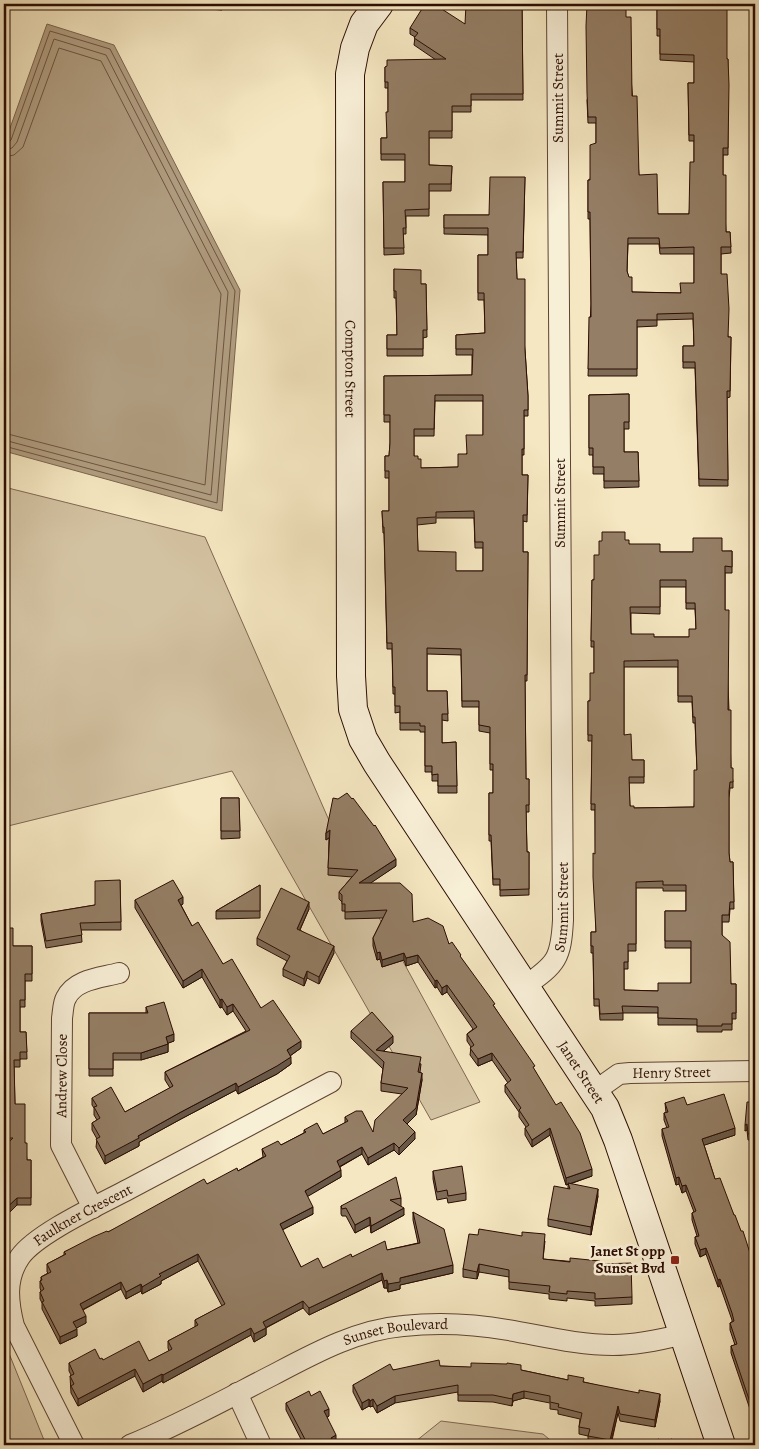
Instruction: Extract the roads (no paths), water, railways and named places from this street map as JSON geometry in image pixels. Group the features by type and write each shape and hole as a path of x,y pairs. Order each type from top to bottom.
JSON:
{"street":[{"name":"Compton Street","path":"363,739 353,709 351,676 350,74 355,48 364,24 379,4"},
{"name":"Summit Street","path":"525,986 542,974 557,959 562,940 563,920 557,4"},
{"name":"Janet Street","path":"363,739 377,763 595,1090 605,1108 618,1140 722,1445"},
{"name":"Andrew Close","path":"93,1208 60,1145 62,1018 65,999 74,987 119,973"},
{"name":"Henry Street","path":"595,1090 619,1074 755,1071"},
{"name":"Faulkner Crescent","path":"74,1445 14,1326 9,1308 9,1289 12,1270 21,1256 47,1234 93,1208 331,1082"},
{"name":"Sunset Boulevard","path":"130,1445 159,1433 338,1343 366,1333 400,1326 429,1324 467,1325 506,1329 568,1341 613,1345 658,1340 684,1334"},
{"path":"237,1393 260,1445"}],"water":[{"path":"47,24 114,45 240,290 222,511 4,451 4,145"}],"place":[{"name":"Janet St opp Sunset Bvd","path":"675,1260"}]}
